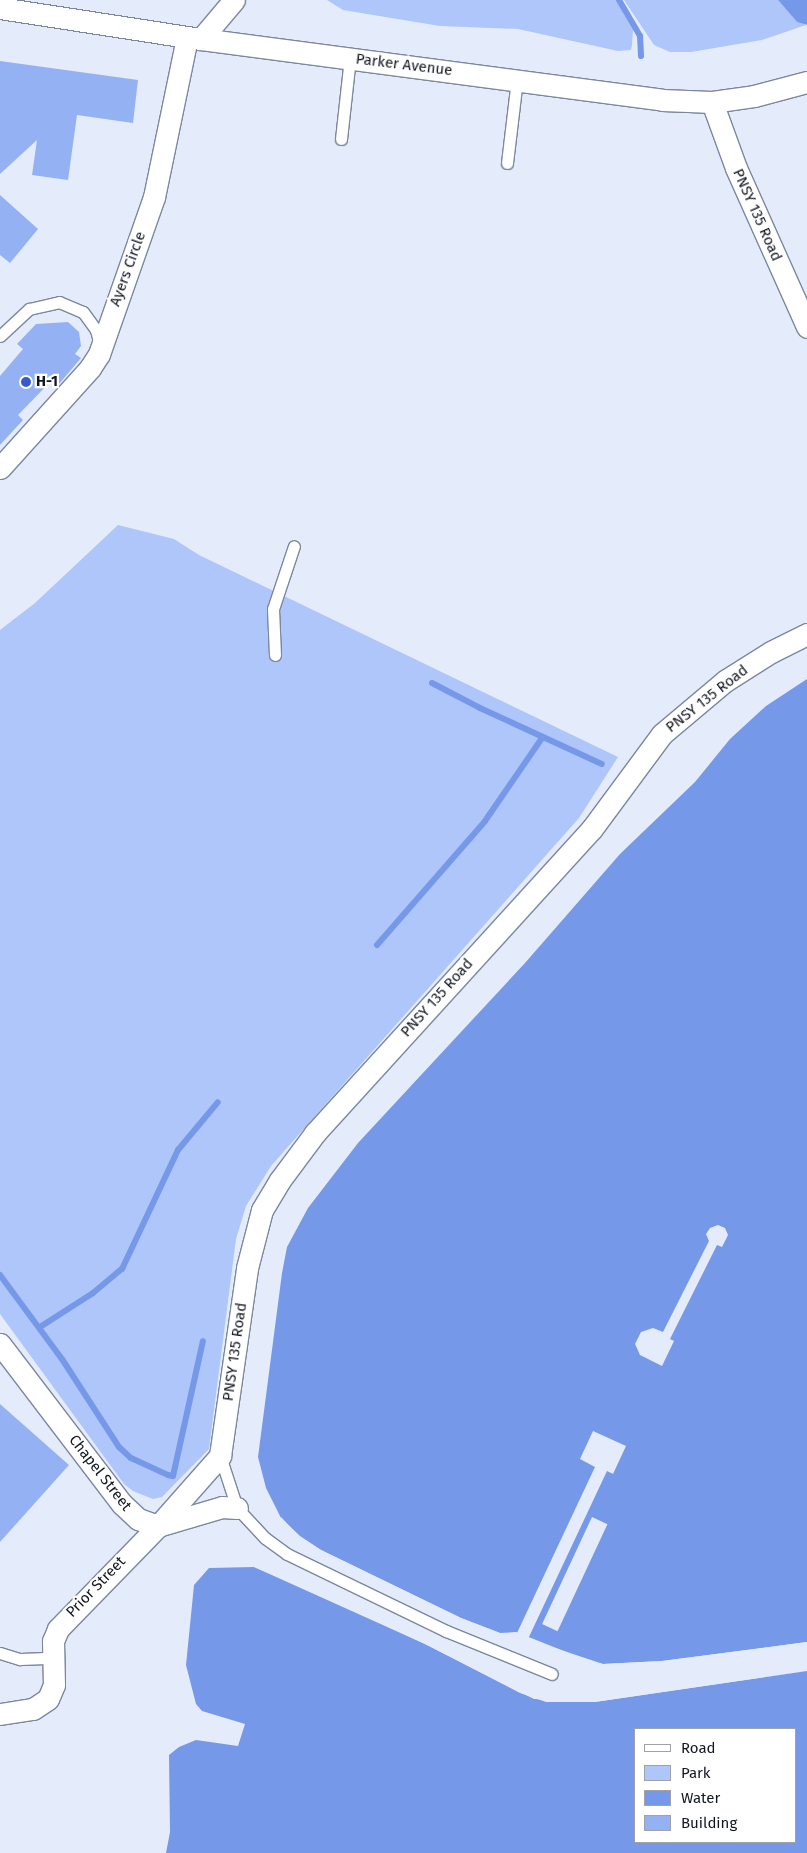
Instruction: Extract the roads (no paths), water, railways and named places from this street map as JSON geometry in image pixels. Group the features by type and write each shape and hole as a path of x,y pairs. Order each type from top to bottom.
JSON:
{"street":[{"path":"194,38 234,0"},
{"name":"Parker Avenue","path":"0,8 194,38 517,79 610,95 712,102 754,96 807,82"},
{"name":"Ayers Circle","path":"0,468 90,368 100,347 154,198 194,38"},
{"name":"PNSY 135 Road","path":"712,102 736,168 807,327"},
{"name":"PNSY 135 Road","path":"220,1456 247,1268 262,1210 280,1180 315,1133 591,830 662,734 725,681 771,652 807,634"},
{"name":"Chapel Street","path":"0,1344 122,1504 138,1519 158,1526"},
{"name":"Prior Street","path":"0,1714 33,1709 48,1699 54,1685 53,1641 68,1615 158,1526 220,1456"},
{"path":"158,1526 222,1507 236,1508"}],"lane":[{"path":"341,140 350,58"},
{"path":"507,163 517,79"},
{"path":"0,336 29,309 59,302 83,312 96,330 100,347"},
{"path":"275,655 273,609 294,546"},
{"path":"220,1456 236,1508 265,1538 294,1558 446,1631 552,1674"},
{"path":"0,1653 20,1659 53,1658"}],"water":[{"path":"778,0 807,0 807,25 797,22"},
{"path":"807,679 807,1642 662,1661 603,1664 589,1661 516,1632 500,1633 461,1618 321,1550 300,1536 281,1518 266,1488 258,1457 287,1247 308,1208 358,1143 525,963 620,854 695,782 730,739 766,706"},
{"path":"254,1567 425,1644 534,1699 595,1702 807,1671 807,1853 166,1853 170,1832 169,1755 179,1747 196,1740 238,1746 245,1724 202,1711 196,1704 186,1665 194,1585 209,1568"}],"waterway":[{"path":"619,0 640,36 641,56"},
{"path":"432,683 480,708 602,764"},
{"path":"377,945 485,821 542,738"},
{"path":"40,1327 93,1293 122,1269 178,1150 218,1102"},
{"path":"0,1275 62,1359 119,1447 131,1458 168,1475 173,1476 203,1341"}],"place":[{"name":"H-1","path":"26,382"}]}
